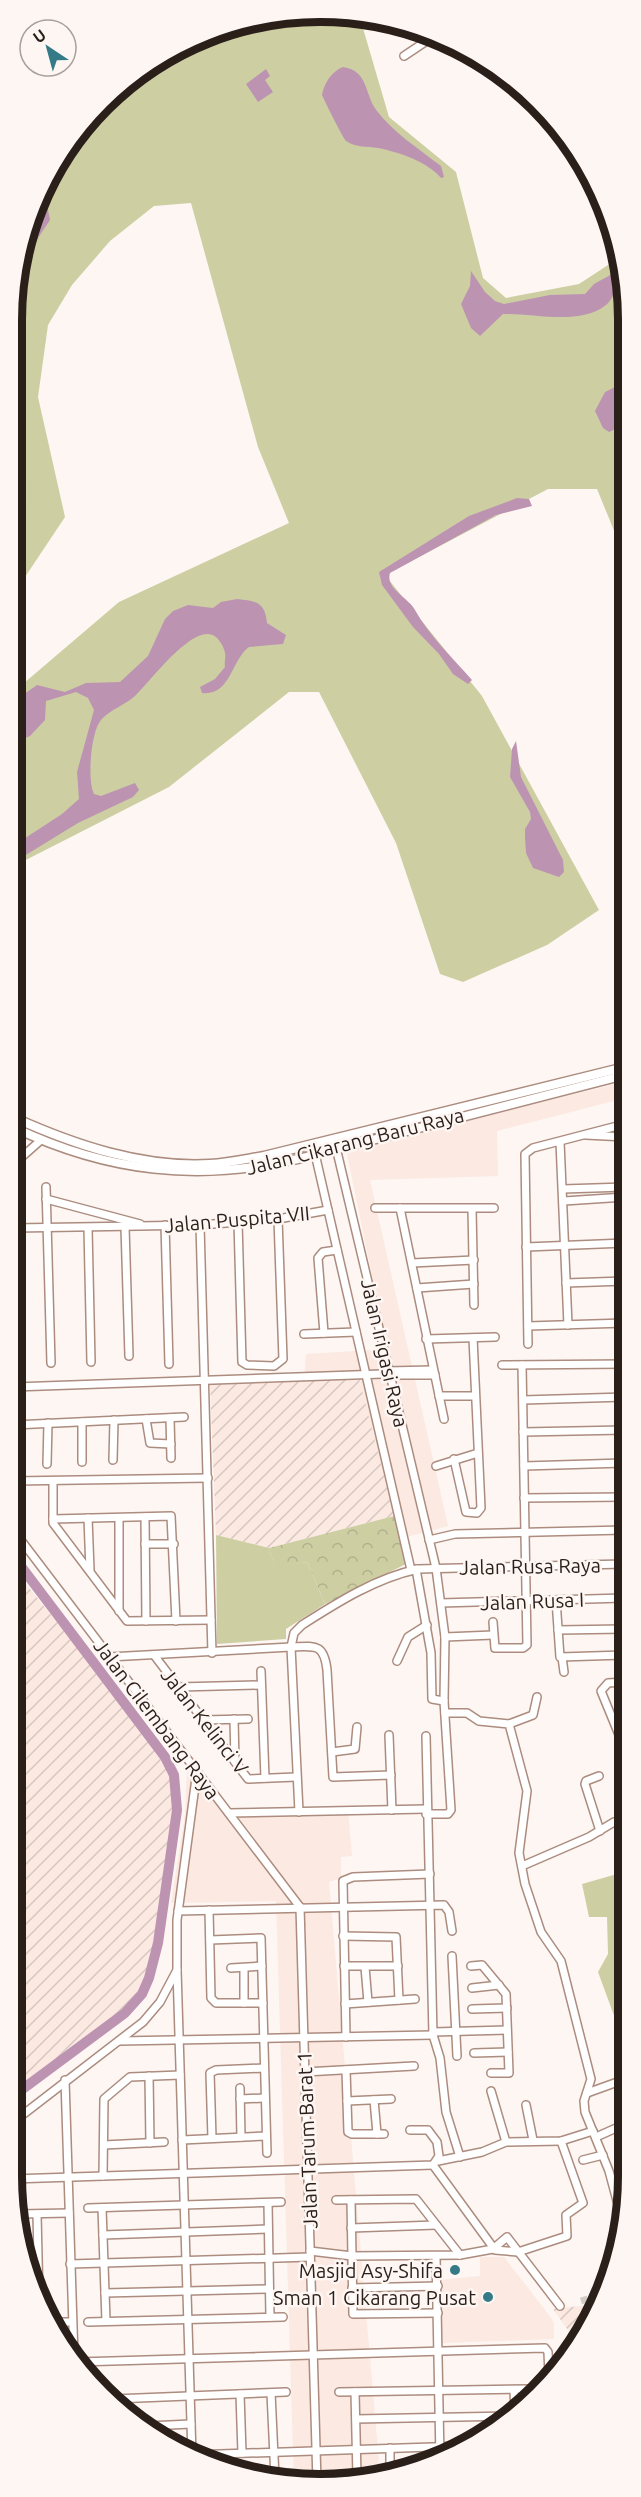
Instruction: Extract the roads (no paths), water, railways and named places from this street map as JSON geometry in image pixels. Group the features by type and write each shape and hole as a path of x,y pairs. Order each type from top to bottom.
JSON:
{"main road":[{"name":"Jalan Cikarang Baru Raya","path":"22,1121 54,1136 92,1148 145,1160 209,1164 297,1149 618,1069"},
{"name":"Jalan Cikarang Baru Raya","path":"22,1131 84,1156 144,1169 208,1173 264,1167 618,1077"},
{"path":"297,1149 298,1159"}],"street":[{"path":"404,56 426,42"},
{"path":"528,1344 525,1154 533,1148 618,1126"},
{"path":"585,1135 618,1137"},
{"name":"Jalan Irigasi Raya","path":"334,1139 429,1540 432,1568 441,1604 445,1636 444,1701 451,1810 440,1814 426,1811"},
{"path":"22,1157 41,1140"},
{"path":"560,1142 568,1325"},
{"name":"Jalan Irigasi Raya","path":"313,1145 366,1375 415,1569 431,1653 432,1699 444,1701"},
{"path":"46,1186 51,1363"},
{"path":"563,1190 618,1187"},
{"path":"564,1201 618,1197"},
{"name":"Jalan Puspita VII","path":"46,1199 147,1226"},
{"path":"375,1208 494,1208"},
{"path":"400,1208 444,1419"},
{"path":"472,1209 474,1305"},
{"name":"Jalan Puspita VII","path":"22,1228 47,1230 200,1225 279,1219 328,1210"},
{"path":"238,1222 244,1364 274,1366 283,1359 279,1219"},
{"path":"165,1225 169,1364"},
{"path":"200,1225 212,1653"},
{"path":"125,1227 129,1356"},
{"path":"88,1228 91,1362"},
{"path":"526,1247 618,1243"},
{"path":"324,1333 318,1258 323,1252 337,1250"},
{"path":"412,1263 474,1260"},
{"path":"566,1283 618,1281"},
{"path":"417,1288 474,1284"},
{"path":"528,1326 618,1323"},
{"path":"304,1334 356,1332"},
{"path":"426,1339 495,1337"},
{"path":"454,1459 466,1512 477,1513 481,1508 473,1396 473,1338"},
{"path":"502,1365 618,1364"},
{"path":"493,1622 496,1648 527,1646 522,1365"},
{"path":"22,1386 434,1372"},
{"path":"439,1396 473,1396"},
{"path":"523,1400 618,1397"},
{"path":"170,1418 171,1458"},
{"path":"22,1425 184,1418"},
{"path":"146,1419 150,1443 171,1444"},
{"path":"113,1460 114,1420"},
{"path":"82,1422 82,1462"},
{"path":"47,1464 48,1423"},
{"path":"523,1432 618,1430"},
{"path":"436,1466 478,1453"},
{"path":"524,1466 618,1463"},
{"path":"22,1481 208,1478"},
{"path":"53,1481 53,1519 127,1621 211,1620"},
{"path":"524,1498 618,1497"},
{"path":"53,1519 171,1516 176,1621"},
{"path":"145,1517 146,1621"},
{"path":"88,1518 90,1572"},
{"path":"119,1518 119,1611"},
{"path":"429,1540 455,1534 618,1530"},
{"name":"Jalan Cilembang Raya","path":"22,1542 300,1907"},
{"path":"145,1544 174,1544"},
{"name":"Jalan Rusa Raya","path":"291,1647 294,1633 330,1607 387,1578 415,1569 618,1565"},
{"name":"Jalan Rusa I","path":"441,1604 618,1598"},
{"path":"556,1600 557,1653 562,1657 618,1655"},
{"path":"397,1661 408,1637 427,1625"},
{"path":"558,1630 618,1629"},
{"path":"445,1636 494,1635"},
{"path":"109,1657 314,1646 321,1649 326,1657 333,1777 390,1775"},
{"path":"291,1647 298,1812"},
{"name":"Jalan Kelinci V","path":"154,1655 248,1779 296,1777"},
{"path":"562,1657 564,1672"},
{"path":"261,1671 265,1778"},
{"path":"618,1682 608,1683 602,1688 618,1732"},
{"path":"178,1687 261,1684"},
{"path":"445,1713 467,1713 479,1721 510,1724 533,1715 537,1697"},
{"path":"234,1719 235,1762"},
{"path":"203,1720 248,1719"},
{"path":"614,1721 618,1719"},
{"path":"510,1724 527,1791 519,1853 522,1866 537,1924 561,1961 591,2079 584,2106 618,2187"},
{"path":"332,1752 355,1749 357,1727"},
{"path":"389,1735 392,1810"},
{"path":"426,1736 433,2033 440,2058 446,2112 455,2158"},
{"path":"191,2445 177,1970 178,1911 197,1772"},
{"path":"599,1776 586,1781 585,1784 600,1831"},
{"path":"229,1813 426,1811"},
{"path":"522,1866 618,1822"},
{"path":"346,2037 342,1884 347,1878 430,1874"},
{"path":"178,1911 447,1906 452,1931"},
{"name":"Jalan Tarum Barat 1","path":"300,1907 316,2474"},
{"path":"209,1910 211,1998 216,2003 263,2003"},
{"path":"343,1936 393,1936 397,1938 399,2000"},
{"path":"210,1940 260,1938 267,2152"},
{"path":"452,1956 457,2056"},
{"path":"471,1966 482,1965 506,1994 509,2073 491,2073"},
{"path":"231,1968 262,1966"},
{"path":"344,1966 398,1966"},
{"path":"365,1967 368,2002"},
{"path":"244,1968 244,2003"},
{"path":"22,2115 119,2041 153,2012 177,1970"},
{"path":"472,1988 499,1985"},
{"path":"345,2004 415,1999"},
{"path":"472,2009 507,2008"},
{"path":"119,2041 346,2037 507,2030"},
{"path":"474,2053 508,2052"},
{"path":"305,2072 414,2066"},
{"path":"212,2138 210,2073 213,2070 264,2068"},
{"path":"346,2070 348,2133 380,2134 374,2100"},
{"path":"103,2176 104,2099 126,2079 180,2075"},
{"path":"149,2076 150,2143"},
{"path":"65,2080 73,2342"},
{"path":"587,2093 618,2082"},
{"path":"240,2088 241,2137"},
{"path":"490,2091 506,2142"},
{"path":"240,2099 265,2098"},
{"path":"347,2101 391,2099"},
{"path":"526,2105 533,2140"},
{"path":"22,2179 183,2175 436,2163 506,2142 561,2141 595,2134 618,2126"},
{"path":"410,2130 431,2132 437,2142 436,2163 493,2248"},
{"path":"182,2140 266,2136"},
{"path":"70,2264 269,2258 310,2254 436,2257 460,2256 493,2248 512,2252 567,2236 566,2215 582,2203 561,2141"},
{"path":"104,2145 164,2142"},
{"path":"583,2160 603,2155"},
{"path":"336,2200 416,2199 460,2256"},
{"path":"351,2200 354,2315 438,2313"},
{"path":"88,2208 281,2202"},
{"path":"268,2203 270,2317"},
{"path":"102,2208 106,2321"},
{"path":"25,2214 69,2213"},
{"path":"34,2259 37,2214"},
{"path":"351,2228 436,2225"},
{"path":"103,2235 268,2229"},
{"path":"493,2248 502,2239 509,2238 512,2252 560,2306"},
{"path":"436,2257 440,2447"},
{"path":"352,2288 438,2286"},
{"path":"105,2293 269,2289"},
{"path":"88,2322 283,2317"},
{"path":"60,2322 72,2322"},
{"path":"87,2362 544,2348 548,2352 549,2368"},
{"path":"339,2392 529,2389"},
{"path":"514,2390 514,2403"},
{"path":"122,2399 286,2392"},
{"path":"355,2392 357,2472"},
{"path":"272,2393 275,2471"},
{"path":"240,2394 242,2453"},
{"path":"356,2419 498,2416"},
{"path":"157,2426 191,2424"},
{"path":"212,2454 446,2447"},
{"path":"390,2448 390,2466"}],"waterway":[{"path":"22,1568 165,1757 174,1775 177,1810 158,1943 149,1978 142,1994 125,2013 22,2090"}],"tunnel":[{"path":"581,2301 593,2297"}],"place":[{"name":"Masjid Asy-Shifa","path":"455,2270"},
{"name":"Sman 1 Cikarang Pusat","path":"488,2297"}]}
